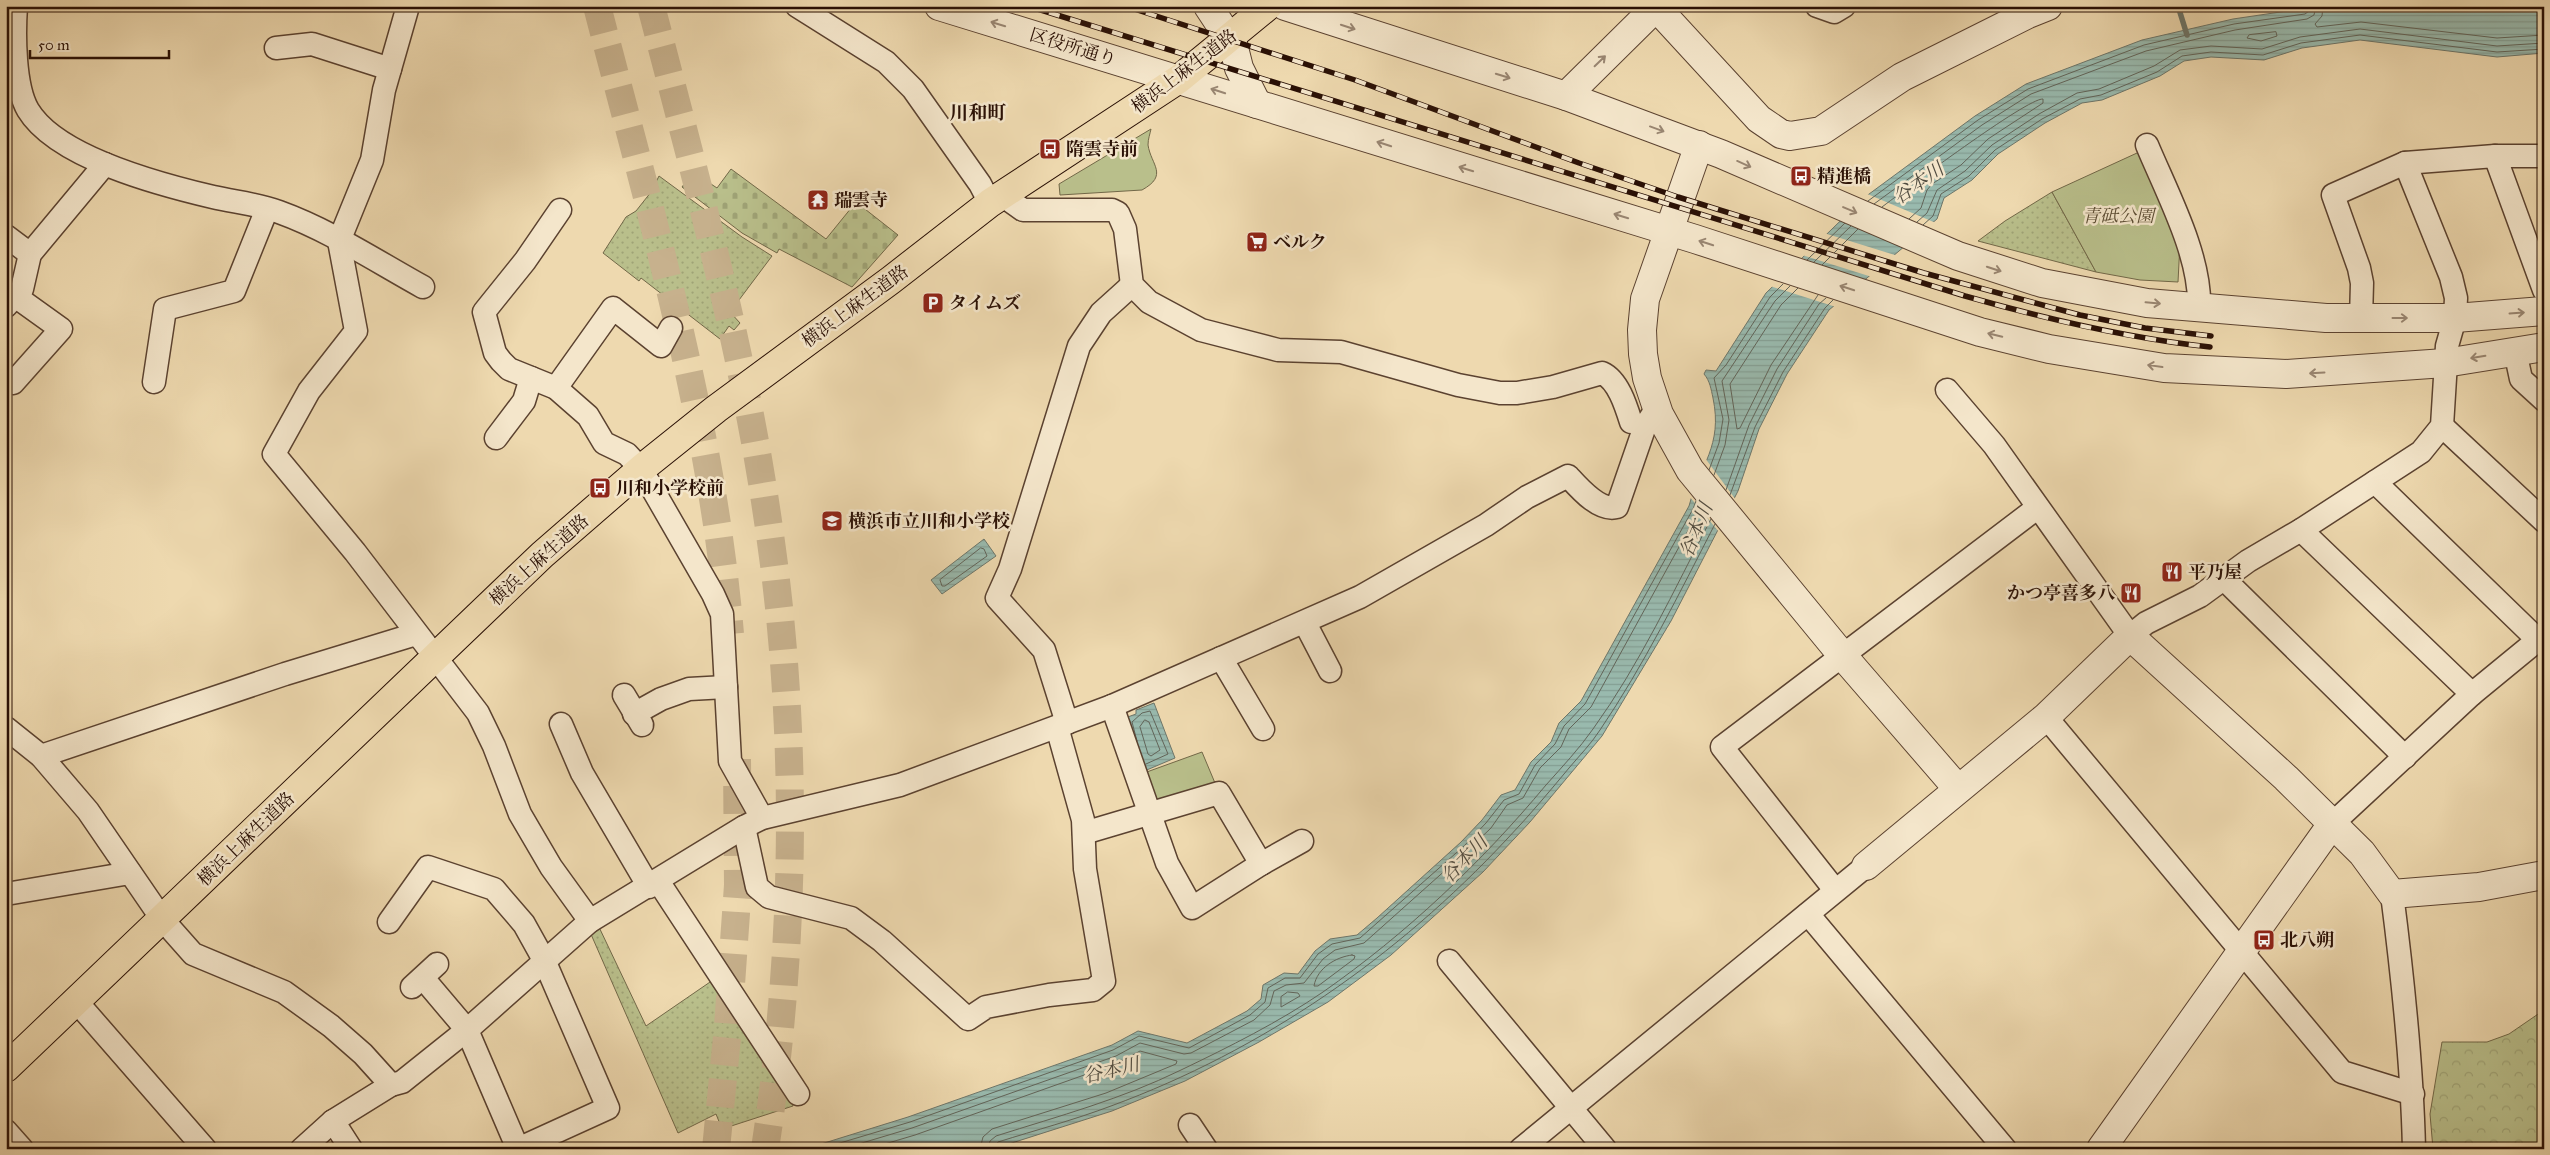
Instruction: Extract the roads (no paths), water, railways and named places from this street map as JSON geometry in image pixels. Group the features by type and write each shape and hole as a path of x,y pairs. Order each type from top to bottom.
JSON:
{"main road":[{"name":"横浜上麻生道路","path":"6,1068 436,655 542,556 642,469 716,409 996,199 1179,79 1268,6"}],"street":[{"path":"16,6 16,48 21,88 28,110 46,131 105,164 160,184 267,208 305,223 423,287"},
{"path":"408,6 390,69 372,160 339,241 356,331 309,390 274,454 355,552 416,634 436,655 478,713 494,746 520,814 551,866 590,921"},
{"path":"797,6 886,62 912,89 980,184 996,199 1023,210 1112,210 1118,213 1125,229 1132,285 1149,302 1201,330 1278,350 1341,352 1483,391 1517,393 1553,387 1602,373 1607,375 1621,396 1631,422"},
{"name":"区役所通り","path":"939,6 1668,230 1980,332 2049,349 2164,368 2286,374 2446,363"},
{"path":"1208,6 1230,37 1239,68 1257,104"},
{"path":"1285,6 1566,96 1700,145 1949,252 2042,283 2147,303 2299,316 2455,318 2544,311"},
{"path":"1817,6 1834,12 1844,6"},
{"path":"1566,96 1657,7 1759,119 1781,134 1790,136 1821,131 1902,77 2028,14 2048,6"},
{"path":"276,48 312,44 390,69"},
{"path":"1700,145 1648,286 1642,330 1648,378 1658,411 1690,470 1842,654 1958,789"},
{"path":"2147,145 2193,257 2200,289 2199,307"},
{"path":"2361,318 2362,283 2359,268 2333,195 2405,163 2495,156 2544,156"},
{"path":"2495,156 2544,290"},
{"path":"1522,1149 2046,717 2146,623 2200,596 2248,561 2301,530 2421,452 2442,426 2447,346 2455,318 2456,298 2451,277 2405,163"},
{"path":"13,383 61,329 11,301 22,289 30,254 105,164"},
{"path":"154,382 165,309 234,291 267,208"},
{"path":"560,210 525,261 484,312 496,353 501,361 510,369 556,388 588,416 604,443 618,448 642,469 713,594 722,614 730,761 753,822 757,887 769,897 851,918 882,941 968,1019 986,1007 1049,995 1093,990 1104,981 1085,869 1083,820 1044,650 997,598 1010,569 1079,346 1101,313 1132,285"},
{"path":"6,236 30,254"},
{"path":"556,388 613,308 661,346 672,328"},
{"path":"2446,363 2544,347"},
{"path":"2515,351 2521,379 2544,400"},
{"path":"496,438 524,401 531,378"},
{"path":"1947,390 1994,445 2036,508 2130,636 2362,853 2392,894 2404,981 2413,1094 2414,1149"},
{"path":"302,1149 333,1121 391,1085 402,1082 467,1030 590,921 654,884 753,822 900,785 1112,706 1360,598 1486,525 1527,497 1568,476 1601,505 1608,508 1617,507 1645,426 1658,411"},
{"path":"2442,426 2544,521"},
{"path":"2101,1149 2332,824 2472,694 2541,637 2375,482"},
{"path":"1835,890 1722,747 2036,508"},
{"path":"2301,530 2472,694"},
{"path":"2224,579 2405,756"},
{"path":"1305,623 1330,671"},
{"path":"41,756 285,674 416,634"},
{"path":"1221,658 1263,729"},
{"path":"634,711 689,689 726,687"},
{"path":"1112,706 1166,863 1192,908 1261,864 1302,841"},
{"path":"2046,717 2342,1072 2413,1094"},
{"path":"561,724 582,773 654,884 798,1094"},
{"path":"6,728 41,756 88,811 162,919 193,954 284,992 330,1026 363,1054 391,1085"},
{"path":"1084,832 1101,829 1148,812 1219,793 1261,864"},
{"path":"389,922 428,867 494,889 524,924 544,960 608,1108 518,1149 467,1030 424,976"},
{"path":"6,894 130,873"},
{"path":"2392,894 2479,888 2544,875"},
{"path":"1808,914 2005,1149"},
{"path":"1449,961 1605,1149"},
{"path":"76,1001 205,1149"},
{"path":"333,1121 351,1149"},
{"path":"1190,1125 1206,1149"},
{"path":"6,1131 22,1149"}],"water":[{"name":"谷本川","path":"2321,6 2544,6 2544,53 2497,57 2360,40 2302,48 2264,60 2211,57 2184,61 2160,76 2102,100 2082,103 2045,123 1998,154 1972,180 1944,198 1937,219 1829,310 1787,374 1759,429 1738,491 1671,621 1602,736 1530,822 1483,872 1391,955 1328,1002 1259,1042 1185,1081 1112,1111 993,1149 805,1149 908,1117 1112,1045 1138,1031 1187,1043 1247,1011 1261,999 1263,985 1284,973 1298,974 1315,951 1330,939 1357,935 1461,842 1482,820 1501,795 1515,790 1531,762 1551,742 1559,723 1581,701 1689,506 1709,455 1715,429 1715,415 1711,388 1704,374 1706,370 1716,371 1766,293 1865,197 1975,116 2026,84 2142,40 2233,19"},
{"path":"984,539 996,556 942,594 931,580"},
{"path":"1154,703 1175,758 1142,772 1125,718 1136,714 1136,710"}],"waterway":[{"path":"2178,6 2187,35"}],"tunnel":[{"path":"597,6 658,239 694,396 709,475 730,634"},
{"path":"651,6 702,201 733,331 759,462 779,605 789,760 788,917 783,995 765,1149"},
{"path":"716,1149 728,1027 738,885 737,759"}],"railway":[{"path":"1028,6 1965,296 2086,327 2210,347"},
{"path":"1125,6 1355,80 1579,163 1678,197 1924,273 2080,315 2145,328 2211,336"}],"place":[{"name":"隋雲寺前","path":"1050,149"},
{"name":"精進橋","path":"1801,176"},
{"name":"瑞雲寺","path":"818,200"},
{"name":"ベルク","path":"1257,242"},
{"name":"タイムズ","path":"933,303"},
{"name":"川和小学校前","path":"600,488"},
{"name":"横浜市立川和小学校","path":"832,521"},
{"name":"平乃屋","path":"2172,572"},
{"name":"かつ亭喜多八","path":"2131,593"},
{"name":"北八朔","path":"2264,940"}],"district":[{"name":"川和町","path":"978,112"}],"park label":[{"name":"青砥公園","path":"2118,216"}]}
